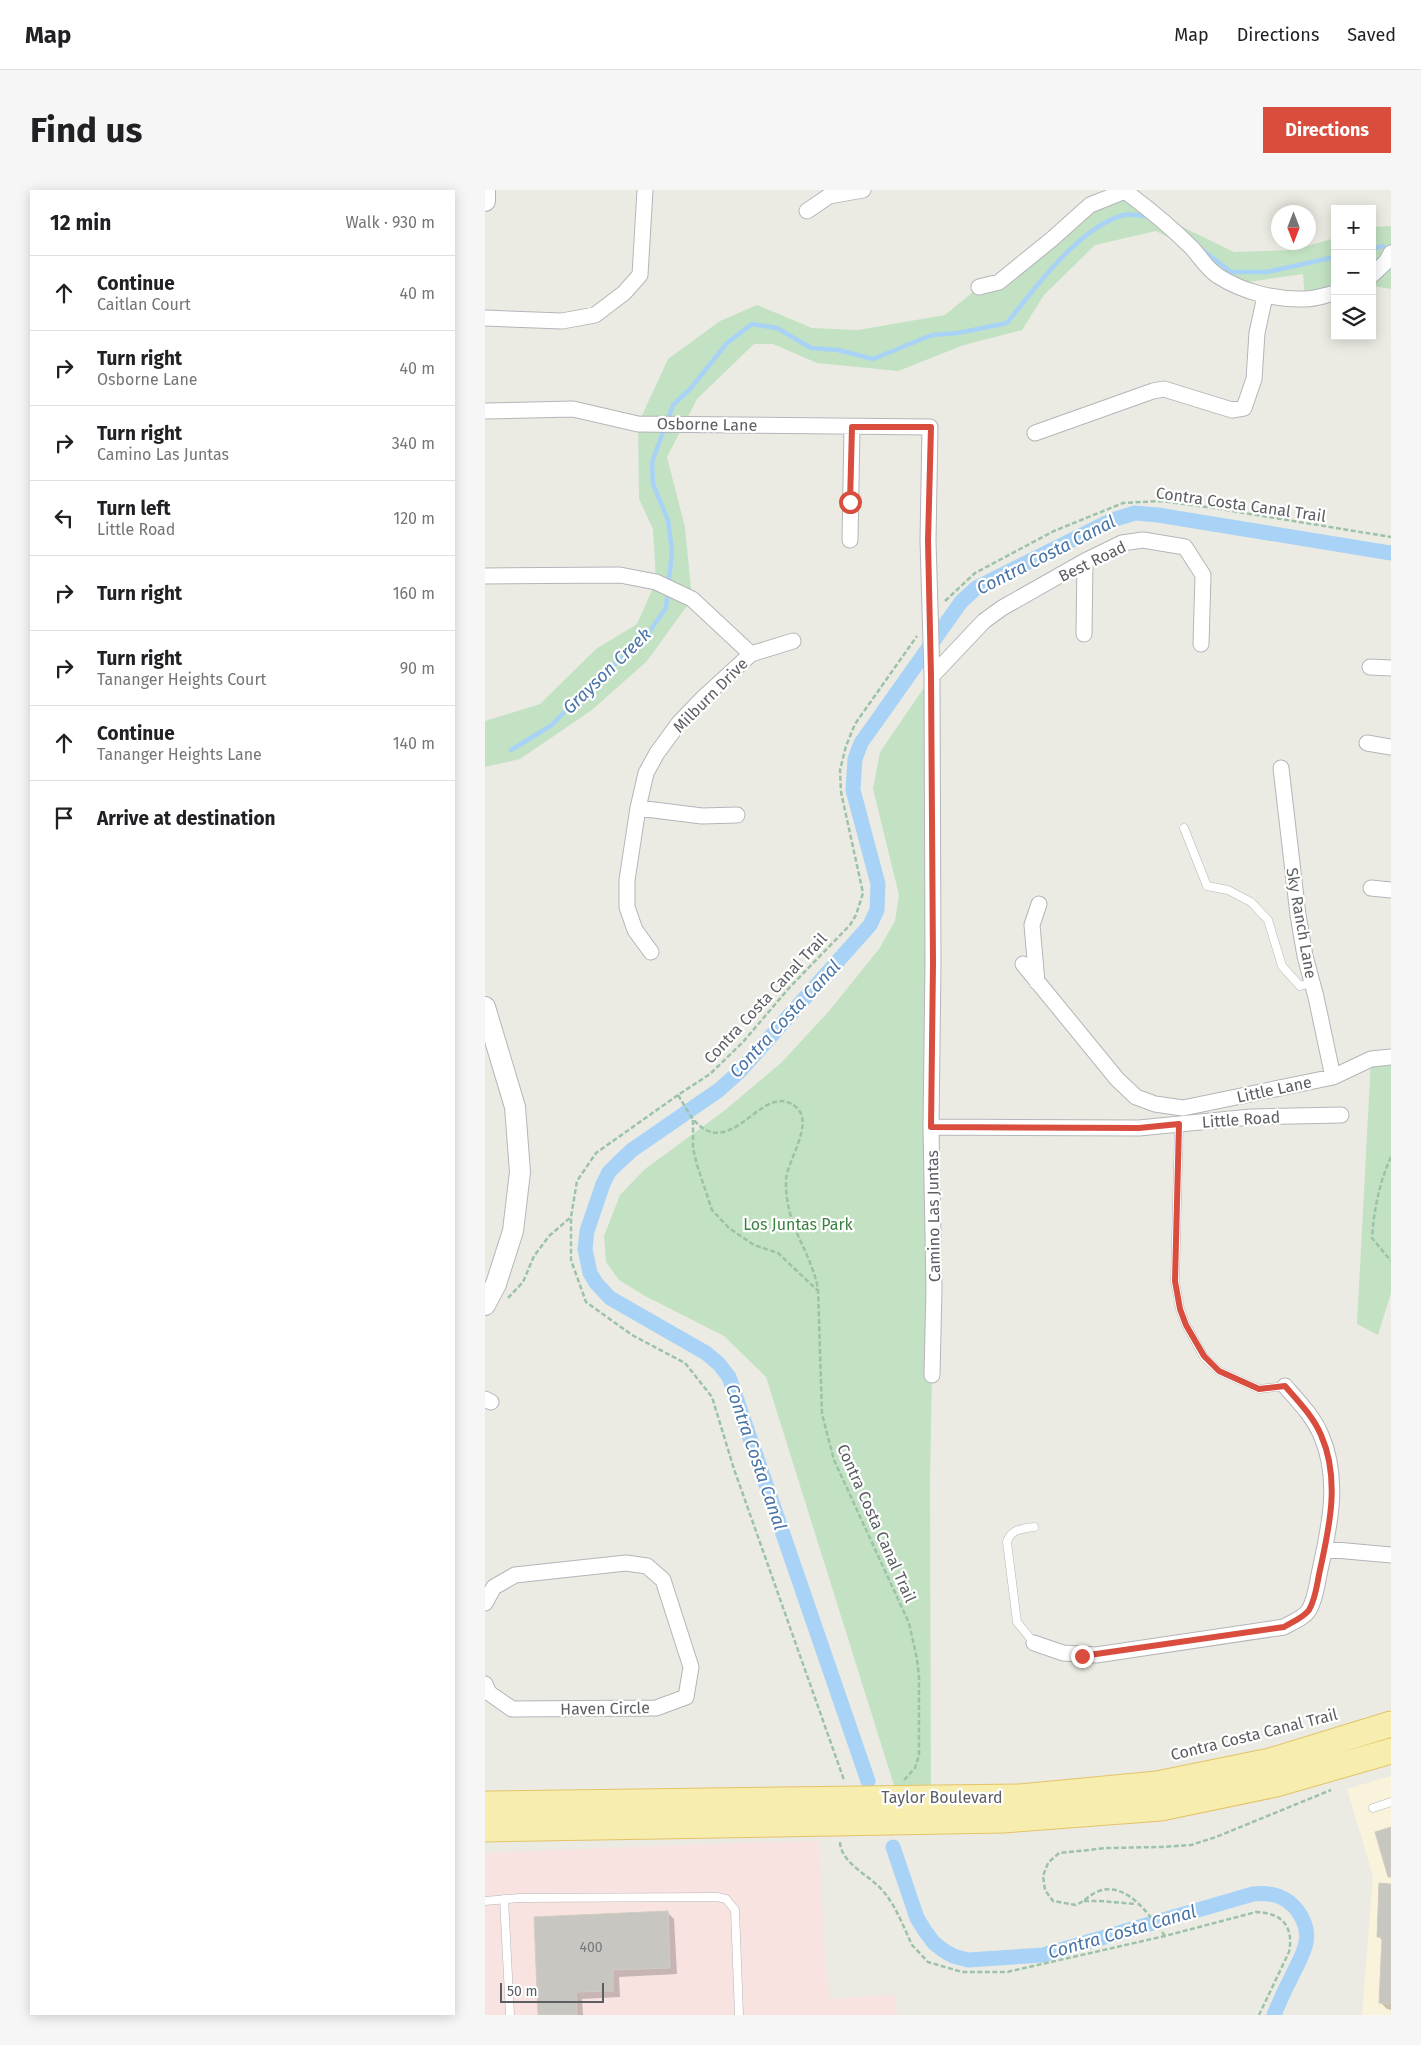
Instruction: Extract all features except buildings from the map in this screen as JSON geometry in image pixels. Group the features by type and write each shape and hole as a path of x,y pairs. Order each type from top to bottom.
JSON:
{"main road":[{"name":"Taylor Boulevard","path":"486,1803 1020,1797 1157,1784 1270,1761 1391,1724"},
{"name":"Taylor Boulevard","path":"485,1829 1003,1820 1161,1808 1276,1784 1391,1751"}],"street":[{"path":"485,190 485,201"},
{"path":"485,318 562,321 595,315 624,294 640,274 645,190"},
{"path":"807,211 829,196 863,190"},
{"path":"979,287 999,282 1090,205 1125,191 1156,214 1216,275 1248,291 1265,296 1305,299 1331,294"},
{"path":"1376,271 1386,262 1391,253"},
{"path":"1035,433 1159,390 1175,392 1232,410 1244,408 1254,379 1257,333 1265,296"},
{"name":"Osborne Lane","path":"485,411 573,410 638,424 931,427"},
{"path":"850,540 852,427"},
{"name":"Camino Las Juntas","path":"931,427 928,541 933,963 931,1127 934,1288 933,1375"},
{"name":"Best Road","path":"931,670 984,621 1002,608 1085,561 1122,544 1143,540 1185,547 1203,575 1201,644"},
{"path":"1085,561 1085,634"},
{"name":"Milburn Drive","path":"485,576 620,575 656,582 692,599 751,654 685,716 657,753 646,773 638,808 627,880 627,907 635,930 651,952"},
{"path":"751,654 793,641"},
{"path":"1370,667 1391,668"},
{"path":"1367,743 1391,747"},
{"name":"Sky Ranch Lane","path":"1281,768 1298,915 1305,956 1313,982 1333,1077"},
{"path":"638,808 702,816 737,815"},
{"path":"1371,888 1391,890"},
{"path":"1037,982 1032,925 1039,904"},
{"name":"Little Lane","path":"1023,964 1117,1079 1136,1097 1155,1104 1183,1108 1333,1077 1371,1059 1391,1057"},
{"path":"485,1007 515,1107 520,1172 513,1231 496,1284 494,1305"},
{"name":"Little Road","path":"931,1127 1139,1128 1251,1118 1341,1115"},
{"path":"1034,1643 1063,1653 1082,1656 1096,1655 1284,1627 1308,1612 1314,1599 1325,1549 1333,1498 1331,1470 1321,1435 1304,1407 1285,1386"},
{"path":"1325,1549 1391,1555"},
{"name":"Haven Circle","path":"485,1603 494,1587 515,1575 626,1563 647,1566 663,1580 691,1666 687,1697 656,1708 512,1709 489,1693 485,1684"}],"lane":[{"path":"1184,828 1207,886 1228,890 1251,902 1268,920 1282,966 1300,986 1313,982"},
{"path":"1179,1124 1175,1281 1180,1309 1186,1325 1204,1356 1219,1371 1259,1389 1285,1386"},
{"path":"1034,1527 1015,1530 1009,1535 1007,1542 1017,1622 1034,1643"},
{"path":"1373,1808 1391,1802"},
{"path":"485,1901 504,1899 717,1897 726,1899 735,1910 739,2015"},
{"path":"504,1899 510,2015"}],"path":[{"name":"Contra Costa Canal Trail","path":"910,1783 901,1783 915,1768 919,1755 919,1677 914,1638 903,1609 834,1460 827,1437 822,1414 820,1383 818,1291 814,1269 796,1234 787,1206 786,1178 789,1163 802,1131 800,1111 790,1102 775,1102 729,1131 719,1133 705,1130 692,1118 677,1095 710,1074 743,1042 789,988 850,925 856,915 863,893 841,792 840,770 846,746 855,724 930,620 955,590 975,573 1054,531 1123,503 1161,501 1391,537"},
{"path":"677,1095 596,1153 577,1182 571,1218 571,1260 586,1302 632,1335 685,1363 712,1397 734,1469 846,1785"},
{"path":"692,1118 693,1148 711,1210 729,1228 754,1244 777,1253 818,1291"},
{"path":"1391,1157 1374,1210 1372,1238 1391,1261"},
{"path":"494,1305 523,1282 534,1256 549,1236 571,1218"},
{"path":"1165,1936 1145,1911 1128,1894 1115,1889 1100,1890 1076,1905 1053,1902 1045,1890 1043,1876 1048,1863 1059,1853 1107,1848 1191,1845 1216,1837 1334,1788"},
{"path":"840,1824 841,1848 850,1861 883,1891 912,1945 928,1962 961,1972 1007,1972 1165,1936 1256,1912 1267,1912 1282,1920 1290,1934 1289,1952 1259,2015"},
{"path":"1083,1902 1100,1901 1137,1904"}],"shaded area":[{"path":"1391,1776 1391,2015 1362,2015 1373,1876 1347,1789"},
{"path":"819,1841 825,1962 830,1999 895,1995 897,2015 485,2015 485,1853"}],"green space":[{"path":"1125,191 1156,214 1234,252 1316,250 1316,243 1331,239 1331,294 1305,299 1303,274 1234,284 1193,250 1156,231 1095,245 1044,295 1022,330 964,345 898,371 817,363 773,344 754,344 697,399 667,457 685,527 692,599 647,661 592,710 520,759 485,767 485,721 540,704 596,649 637,624 656,581 653,529 639,499 638,424 668,359 720,321 757,305 812,328 858,330 945,315 979,287 999,282 1090,205"},
{"path":"1391,226 1391,289 1376,287 1376,227"},
{"name":"Los Juntas Park","path":"932,676 931,1797 898,1798 766,1377 724,1336 645,1296 619,1280 606,1262 604,1236 620,1195 645,1169 724,1111 782,1062 829,1011 879,949 895,921 899,895 873,789 880,752"},
{"path":"1391,1057 1391,1293 1378,1335 1357,1324 1371,1059"}],"waterway":[{"name":"Grayson Creek","path":"511,750 552,725 591,684 642,642 666,608 672,552 668,520 653,484 652,462 673,405 690,389 727,343 752,324 777,328 811,348 838,350 873,359 932,335 958,333 1007,323 1059,260 1091,232 1107,221 1127,214 1150,217"},
{"name":"Grayson Creek","path":"1376,248 1383,246"},
{"name":"Grayson Creek","path":"1201,249 1231,272 1267,272 1331,258"},
{"name":"Contra Costa Canal","path":"868,1781 729,1377 719,1364 706,1353 610,1298 596,1283 590,1273 585,1249 587,1231 603,1184 609,1172 632,1150 719,1090 739,1072 870,925 877,910 878,884 853,790 855,759 861,743 961,602 976,588 1112,520 1135,513 1158,515 1391,553"},
{"name":"Contra Costa Canal","path":"893,1847 917,1918 925,1931 934,1943 943,1950 953,1956 968,1960 1043,1955 1253,1894 1271,1894 1282,1898 1297,1910 1303,1920 1307,1937 1303,1954 1274,2015"}],"route":[{"path":"850,502 852,427 931,427 928,541 931,664 933,963 931,1127 1139,1128 1179,1124 1175,1281 1180,1309 1186,1325 1204,1356 1219,1371 1259,1389 1285,1386 1304,1407 1321,1435 1331,1470 1333,1498 1325,1549 1314,1599 1308,1612 1284,1627 1082,1656"}]}
